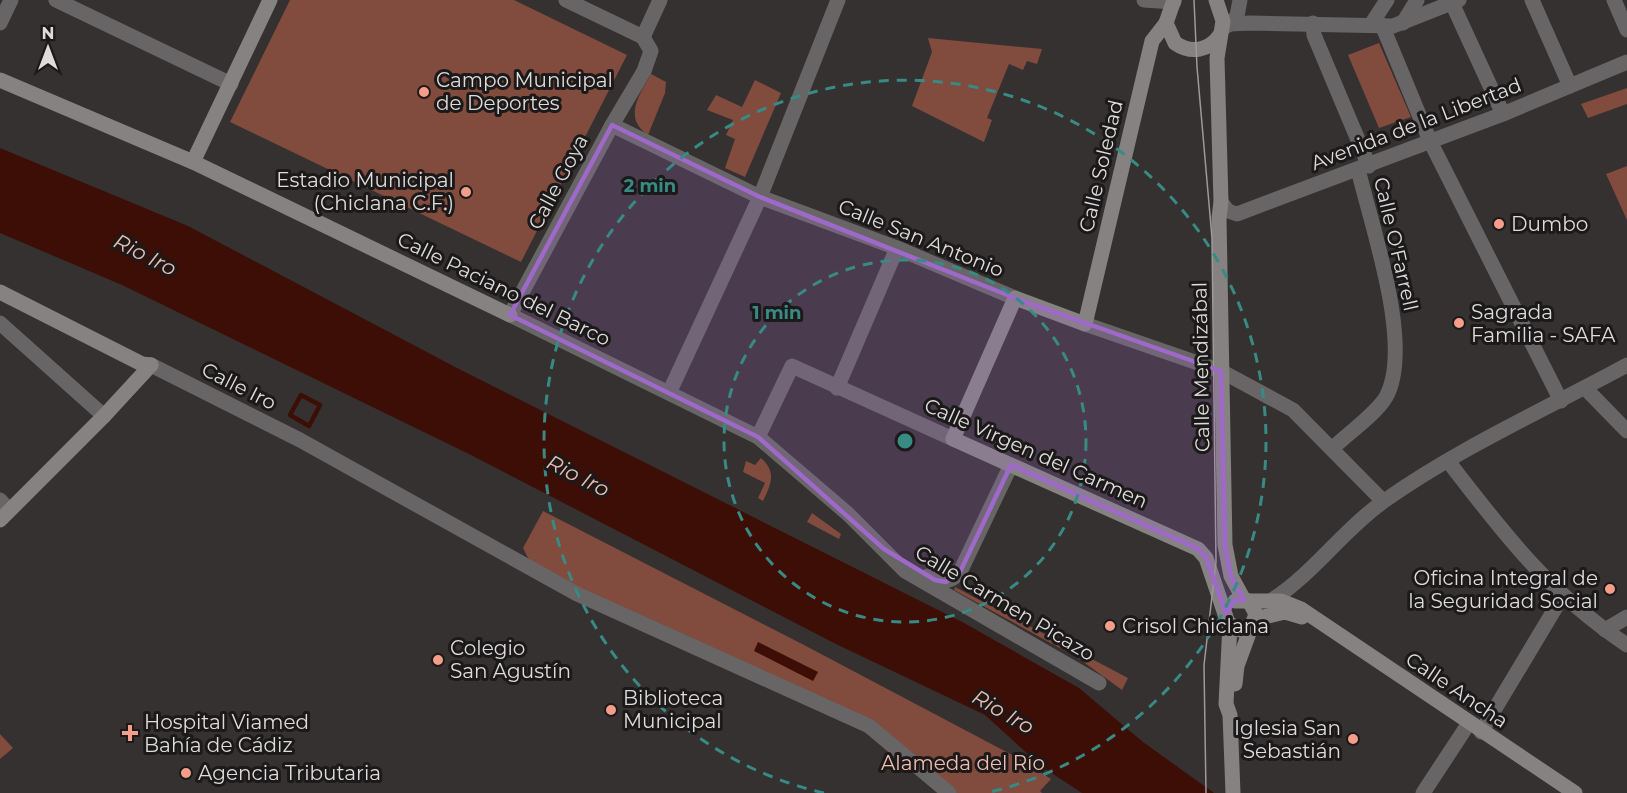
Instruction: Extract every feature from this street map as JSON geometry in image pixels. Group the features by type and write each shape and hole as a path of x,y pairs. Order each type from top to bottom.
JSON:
{"street":[{"path":"0,23 11,0"},
{"path":"56,0 231,84"},
{"path":"193,162 270,0"},
{"path":"567,0 644,36 660,0"},
{"path":"669,393 760,197 838,0"},
{"path":"1144,0 1175,1"},
{"path":"1166,23 1170,37 1188,50 1210,46 1237,16 1240,0"},
{"path":"1387,0 1377,24 1430,141 1562,401"},
{"path":"1403,23 1417,0"},
{"path":"1532,0 1570,86"},
{"path":"1614,0 1627,30"},
{"name":"Calle Soledad","path":"1085,324 1152,41 1166,23 1175,1"},
{"path":"1224,29 1313,23 1403,23 1456,1 1503,114"},
{"name":"Calle Mendizábal","path":"1216,2 1224,29 1217,58 1217,128 1221,202 1221,371 1225,530 1231,576 1246,600"},
{"name":"Calle O'Farrell","path":"1313,23 1314,35 1364,167 1393,312 1393,382 1384,400 1333,448"},
{"name":"Calle Goya","path":"510,315 612,125 644,71 651,51 644,36"},
{"name":"Avenida de la Libertad","path":"1221,202 1227,211 1237,214 1503,114 1627,62"},
{"name":"Calle Paciano del Barco","path":"0,80 193,162 758,437"},
{"name":"Calle San Antonio","path":"612,125 760,197 897,248 1015,298 1221,371 1293,410 1383,501"},
{"path":"837,388 897,248"},
{"name":"Calle Iro","path":"2,293 300,440 577,594 869,726 950,793"},
{"path":"953,440 1015,298"},
{"path":"0,323 104,416"},
{"path":"3,510 104,416 151,365"},
{"path":"1272,600 1290,588 1383,501 1448,461 1627,365"},
{"name":"Calle Virgen del Carmen","path":"758,437 792,366 1198,549 1206,558 1228,619"},
{"path":"1585,388 1627,431"},
{"name":"Calle Carmen Picazo","path":"758,437 848,514 905,571 1099,683"},
{"path":"1448,461 1525,558 1562,597 1627,645"},
{"path":"884,549 935,580 946,582 955,578 969,554 1011,465"},
{"path":"1423,793 1475,728 1562,597"},
{"path":"1230,721 1236,704 1238,666 1254,622 1255,609 1246,600"},
{"path":"1233,793 1230,721 1226,704 1230,604 1246,600 1272,600 1301,609 1316,621"},
{"path":"1228,619 1240,630 1254,622 1285,612 1316,621"},
{"path":"1605,630 1627,617"},
{"name":"Calle Ancha","path":"1316,621 1575,793"}],"highlighted area":[{"path":"612,125 760,197 1015,298 1221,371 1225,545 1231,576 1244,600 1234,601 1226,614 1206,558 1198,549 1011,465 960,572 946,582 935,580 884,549 758,437 510,315"}],"green space":[{"name":"Estadio Municipal (Chiclana C.F.)","path":"290,0 514,0 627,55 521,262 230,122"},
{"path":"928,38 1042,49 1037,64 1027,61 1023,70 1009,64 987,118 992,120 984,142 912,106 932,52"},
{"path":"1379,43 1411,117 1379,128 1348,55"},
{"path":"651,74 666,82 665,93 648,135 640,128 635,114 638,98"},
{"path":"755,80 781,93 745,177 725,168 735,139 726,135 733,120 707,110 716,95 742,107"},
{"path":"1627,88 1627,104 1588,118 1581,104"},
{"path":"1627,166 1627,220 1606,174"},
{"path":"761,458 771,473 770,484 763,501 758,498 765,483 743,472 746,461 755,465"},
{"name":"Alameda del Río","path":"543,511 804,645 1016,757 1051,779 1040,791 1042,793 953,793 869,726 577,594 528,558 523,548"},
{"path":"812,513 841,534 839,539 807,522"},
{"path":"955,587 1128,678 1122,690 1078,658 954,590"},
{"path":"0,734 13,748 0,759"}],"water":[{"name":"Rio Iro","path":"0,148 188,226 457,368 964,623 1079,688 1143,742 1214,793 1082,793 1041,766 985,715 836,644 473,456 122,285 0,233"},
{"path":"758,642 818,672 813,681 754,651"}],"waterway":[{"path":"301,395 320,405 309,426 290,415 301,395"}],"tram line":[{"path":"1194,0 1197,67 1212,238 1216,562 1204,665 1206,793"}],"place":[{"name":"Campo Municipal de Deportes","path":"424,92"},
{"name":"Estadio Municipal (Chiclana C.F.)","path":"466,192"},
{"name":"Dumbo","path":"1499,224"},
{"name":"Sagrada Familia - SAFA","path":"1459,323"},
{"name":"Oficina Integral de la Seguridad Social","path":"1610,589"},
{"name":"Crisol Chiclana","path":"1110,626"},
{"name":"Colegio San Agustín","path":"438,660"},
{"name":"Biblioteca Municipal","path":"611,710"},
{"name":"Hospital Viamed Bahía de Cádiz","path":"130,733"},
{"name":"Iglesia San Sebastián","path":"1353,739"},
{"name":"Agencia Tributaria","path":"186,773"}]}
